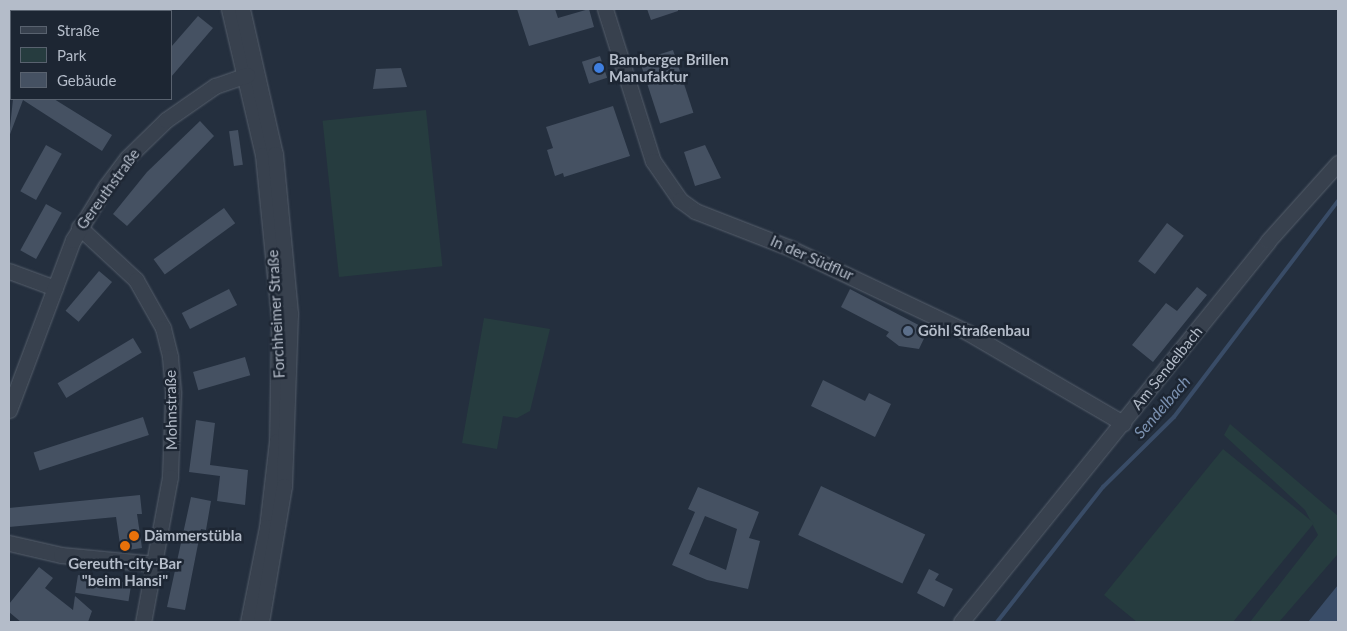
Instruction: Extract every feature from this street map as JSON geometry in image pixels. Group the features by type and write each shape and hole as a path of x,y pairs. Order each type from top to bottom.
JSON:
{"street":[{"name":"Forchheimer Straße","path":"229,9 247,75 268,198 280,358 272,486 248,622"},
{"name":"Forchheimer Straße","path":"242,9 275,154 290,314 284,486 261,622"},
{"name":"In der Südflur","path":"605,9 653,161 680,200 695,211 790,248 967,332 1123,423"},
{"name":"Gereuthstraße","path":"9,410 79,227 126,158 158,127 215,86 247,75"},
{"name":"Am Sendelbach","path":"961,622 1268,242 1338,163"},
{"name":"Mohnstraße","path":"79,227 136,280 163,328 170,358 174,394 170,477 156,564 142,622"},
{"path":"9,271 55,288"},
{"path":"9,543 61,555 156,564"}],"green space":[{"path":"426,110 442,266 339,277 323,121"},
{"path":"484,318 550,329 530,411 517,418 503,416 497,449 462,443"},
{"path":"1230,424 1338,516 1337,555 1279,622 1250,622 1318,535 1305,510 1224,435"},
{"path":"1223,449 1314,523 1233,622 1137,622 1104,595"}],"water":[{"path":"1338,585 1338,622 1308,622"}],"building":[{"path":"517,9 555,9 558,18 589,9 594,27 529,46"},
{"path":"647,9 678,9 678,11 651,20"},
{"path":"198,16 213,28 172,76 172,46"},
{"path":"673,50 693,113 660,124 640,61"},
{"path":"600,56 607,78 589,84 582,62"},
{"path":"401,68 407,87 373,89 376,69"},
{"path":"13,100 23,100 9,137"},
{"path":"23,100 56,100 112,135 102,151"},
{"path":"613,106 630,156 564,177 563,173 555,176 547,150 553,148 546,127"},
{"path":"200,121 214,136 127,226 113,214 147,172"},
{"path":"238,130 243,165 234,166 229,131"},
{"path":"46,145 62,154 36,200 20,191"},
{"path":"705,145 721,178 695,186 684,152"},
{"path":"46,204 62,213 36,259 20,250"},
{"path":"224,208 235,223 165,275 154,259"},
{"path":"1167,223 1184,236 1155,274 1138,261"},
{"path":"99,271 112,282 79,322 66,311"},
{"path":"1197,287 1207,295 1153,362 1132,345 1166,303 1177,311"},
{"path":"229,289 237,305 190,329 182,313"},
{"path":"850,289 928,330 919,349 899,346 886,336 889,332 841,307"},
{"path":"133,338 142,353 66,398 58,383"},
{"path":"245,357 250,375 198,390 193,372"},
{"path":"823,380 865,401 869,393 891,404 875,437 811,406"},
{"path":"143,417 149,435 39,471 34,453"},
{"path":"196,420 215,423 210,465 248,470 245,505 217,501 220,476 189,472"},
{"path":"821,486 925,535 902,584 798,535"},
{"path":"698,487 759,512 749,538 760,541 748,589 707,580 672,565 695,512 688,509","holes":["705,516 737,529 726,570 689,554"]},
{"path":"140,495 142,514 137,514 142,548 121,551 116,517 9,527 9,508"},
{"path":"191,497 211,501 206,530 201,529 185,610 167,607"},
{"path":"39,567 53,578 45,588 73,610 75,596 92,611 88,622 21,622 9,612 9,604"},
{"path":"929,569 939,574 935,580 953,589 944,607 917,593"},
{"path":"78,575 131,583 129,601 75,593"}],"waterway":[{"name":"Sendelbach","path":"997,622 1103,487 1174,417 1338,201"}],"place":[{"name":"Bamberger Brillen Manufaktur","path":"599,68"},
{"name":"Göhl Straßenbau","path":"908,331"},
{"name":"Dämmerstübla","path":"134,536"},
{"name":"Gereuth-city-Bar \"beim Hansi\"","path":"125,546"}]}
